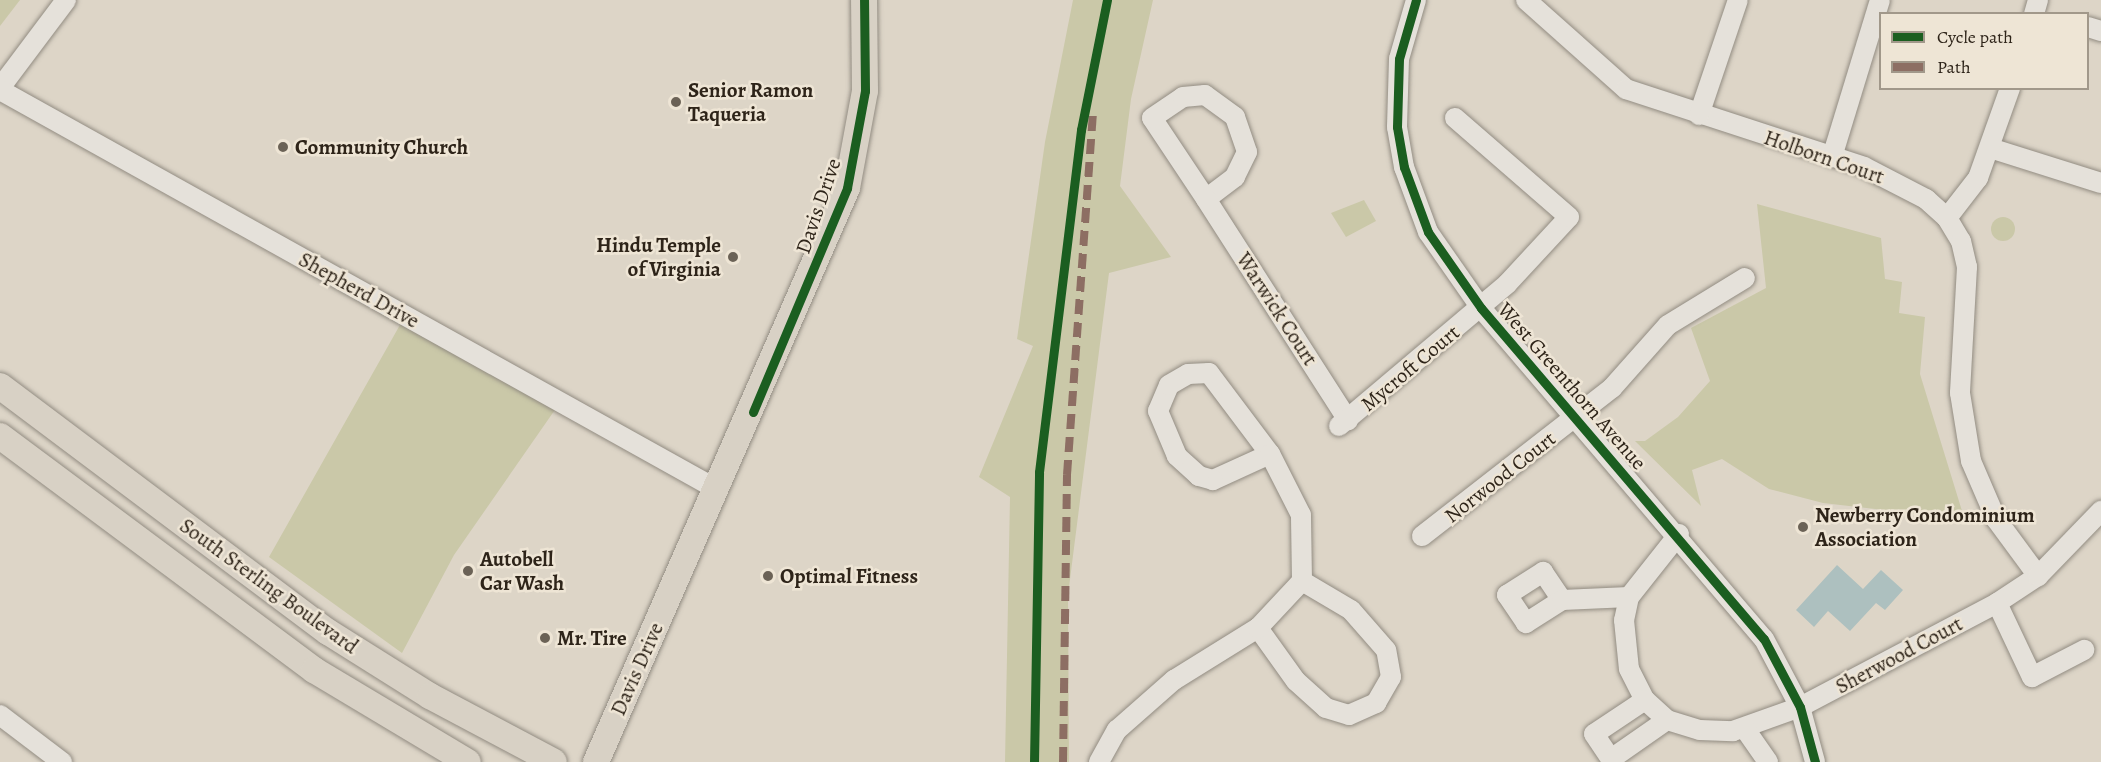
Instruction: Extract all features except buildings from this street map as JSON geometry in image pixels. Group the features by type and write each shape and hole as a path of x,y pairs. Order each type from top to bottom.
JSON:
{"main road":[{"name":"Davis Drive","path":"596,762 718,490 846,188 865,91 864,0"},
{"name":"South Sterling Boulevard","path":"0,386 328,632 430,696 554,762"},
{"name":"South Sterling Boulevard","path":"0,436 314,670 468,762"}],"street":[{"path":"0,89 66,0"},
{"name":"West Greenthorn Avenue","path":"1416,0 1396,90 1404,167 1428,232 1480,308 1679,534 1764,639 1800,707 1815,762"},
{"name":"Holborn Court","path":"1526,0 1626,88 1699,116 1832,157 1896,182 1947,218 1961,242 1967,267 1960,393 1971,461 1996,519 2038,576"},
{"path":"1699,116 1738,0"},
{"path":"1832,157 1880,0"},
{"name":"Shepherd Drive","path":"0,89 718,490"},
{"path":"1947,218 1978,178 2009,90"},
{"name":"Warwick Court","path":"1206,199 1240,171 1246,140 1223,104 1193,94 1152,118 1206,199 1344,423"},
{"name":"Mycroft Court","path":"1344,423 1480,308 1569,217 1455,118"},
{"path":"1990,148 2101,183"},
{"name":"Norwood Court","path":"1422,536 1577,417 1668,325 1745,278"},
{"path":"1099,762 1117,730 1174,680 1258,628 1302,580 1306,557 1301,515 1270,454 1209,373 1188,374 1163,392 1158,411 1167,439 1199,476 1226,478 1270,454"},
{"name":"Sherwood Court","path":"1667,720 1709,731 1745,729 1800,707 1997,603 2038,576 2101,511"},
{"path":"1645,700 1594,734 1611,759 1667,720 1645,700 1625,654 1629,597 1679,534"},
{"path":"1258,628 1296,681 1326,708 1348,715 1376,703 1392,677 1386,650 1351,610 1302,580"},
{"path":"1562,600 1629,597"},
{"path":"1997,603 2032,677 2084,650"},
{"path":"0,715 62,762"},
{"path":"1745,729 1767,762"}],"shaded area":[{"path":"0,0 20,0 0,26"},
{"path":"1073,0 1153,0 1131,99 1120,186 1171,257 1109,273 1068,595 1069,762 1005,762 1010,497 979,477 1033,346 1017,339 1045,142"},
{"path":"1364,200 1376,221 1346,237 1331,213"},
{"path":"1757,204 1881,238 1885,279 1902,282 1899,313 1925,317 1920,374 1962,511 1971,520 1823,503 1769,489 1722,459 1692,470 1701,506 1635,441 1645,441 1678,417 1710,381 1691,328 1766,288"},
{"path":"2003,217 2012,220 2015,229 2012,238 2003,241 1994,238 1991,229 1994,220"},
{"path":"405,316 559,404 454,555 402,653 269,557"},
{"path":"1837,565 1863,589 1881,570 1903,590 1885,610 1876,603 1850,631 1828,611 1814,627 1796,610"}],"marked path":[{"path":"1063,762 1067,475 1093,109"}],"cycle path":[{"path":"753,412 847,188 865,91 864,0"},
{"path":"1034,762 1039,472 1081,130 1107,0"},
{"path":"1416,0 1399,59 1397,127 1404,167 1428,232 1481,308 1764,639 1800,707 1815,762"}],"place":[{"name":"Senior Ramon Taqueria","path":"676,102"},
{"name":"Community Church","path":"283,147"},
{"name":"Hindu Temple of Virginia","path":"733,257"},
{"name":"Newberry Condominium Association","path":"1803,527"},
{"name":"Autobell Car Wash","path":"468,571"},
{"name":"Optimal Fitness","path":"768,576"},
{"name":"Mr. Tire","path":"545,638"}]}
